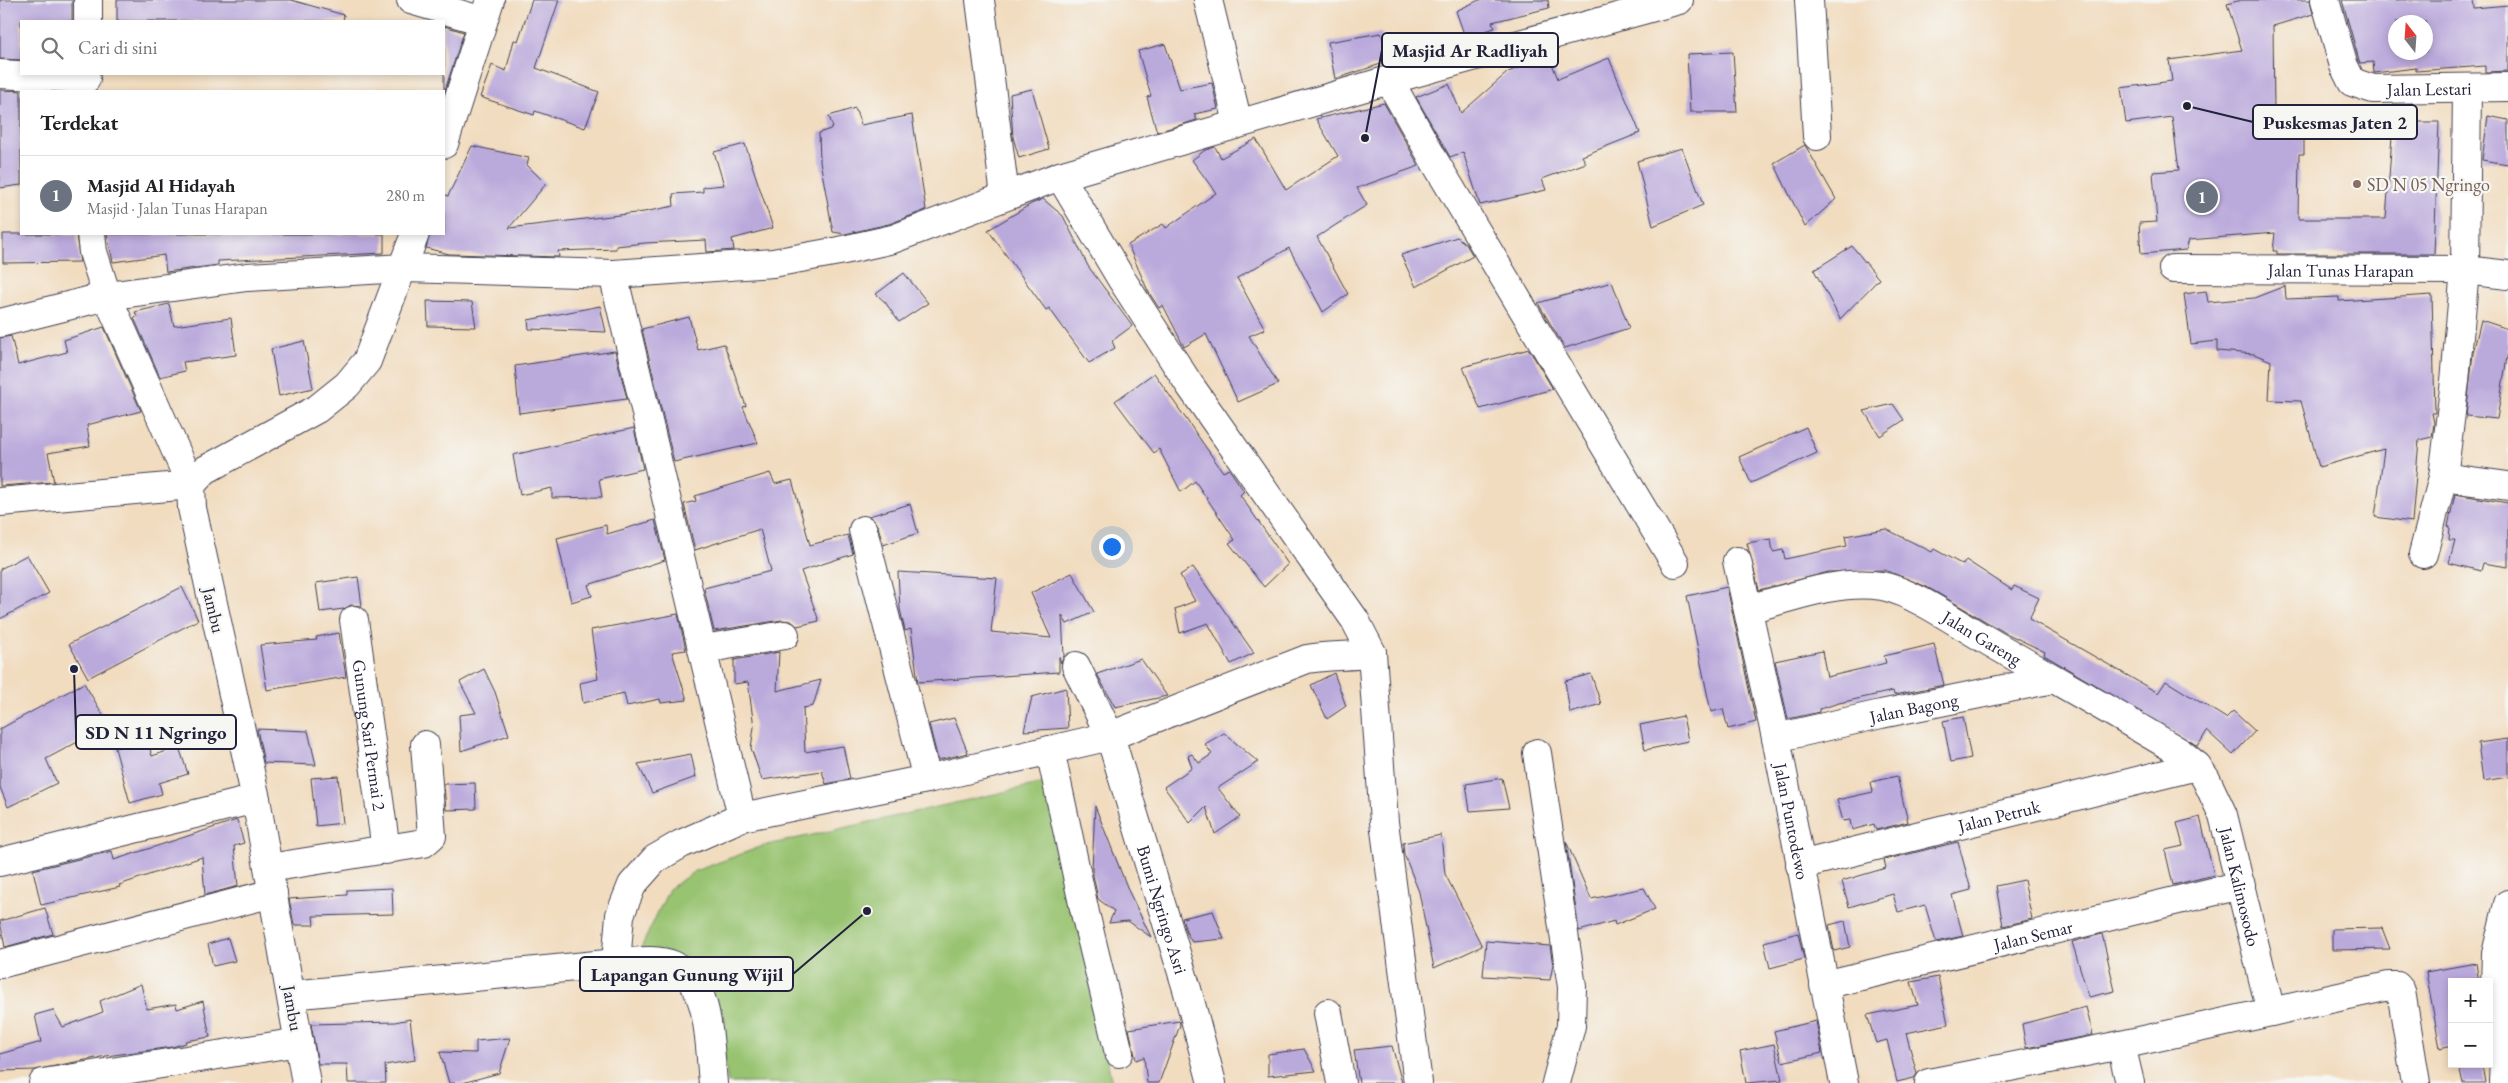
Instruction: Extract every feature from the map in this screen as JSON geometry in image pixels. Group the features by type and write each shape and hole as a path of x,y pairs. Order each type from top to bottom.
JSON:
{"street":[{"path":"88,0 88,20"},
{"path":"411,0 487,10 445,141"},
{"path":"980,0 1005,196"},
{"path":"1208,0 1238,123"},
{"path":"0,323 107,296 247,277 404,268 613,274 772,263 839,251 892,239 1060,176 1389,80 1679,0"},
{"path":"1808,0 1817,136"},
{"name":"Jalan Lestari","path":"2325,0 2344,66 2352,82 2372,89 2508,87"},
{"path":"0,74 86,81"},
{"path":"1389,80 1434,162 1674,563"},
{"path":"2424,554 2443,477 2465,270 2467,88"},
{"path":"1060,176 1122,280 1189,384 1355,620 1372,652 1384,822 1418,1083"},
{"path":"91,235 93,252 107,296 191,485"},
{"path":"0,502 191,485 206,470 317,408 347,385 367,361 404,268 415,235"},
{"name":"Jalan Tunas Harapan","path":"2173,269 2465,270 2508,275"},
{"path":"613,274 704,649 742,817"},
{"path":"2443,477 2508,486"},
{"name":"Jambu","path":"191,485 192,508 256,799 306,1083"},
{"path":"863,530 927,779"},
{"name":"Jalan Puntodewo","path":"1737,561 1776,738 1844,1083"},
{"name":"Jalan Gareng","path":"1748,609 1836,586 1859,584 1884,586 1934,610 2157,738 2197,766"},
{"name":"Gunung Sari Permai 2","path":"354,620 386,850"},
{"path":"704,649 785,635"},
{"path":"616,963 620,915 632,885 655,859 681,844 742,817 927,779 1110,736 1307,659 1322,656 1350,657 1372,652"},
{"name":"Bumi Ngringo Asri","path":"1076,666 1110,736 1187,989 1212,1083"},
{"name":"Jalan Bagong","path":"1776,738 2053,679"},
{"path":"0,964 271,881 386,850 424,843 432,836 425,745"},
{"path":"1050,750 1085,913 1119,1053"},
{"path":"1537,753 1572,987 1571,1026 1556,1083"},
{"name":"Jalan Petruk","path":"1800,865 2197,766"},
{"name":"Jalan Kalimosodo","path":"2197,766 2206,779 2223,815 2271,1012"},
{"path":"0,862 256,799"},
{"name":"Jalan Semar","path":"1824,985 2241,884"},
{"path":"2503,1083 2504,1053 2494,985 2496,954 2508,904"},
{"path":"291,995 616,963 663,963 672,965 690,976 699,989 704,1010 713,1083"},
{"path":"1929,1083 2121,1045 2389,986 2397,986 2401,991 2416,1083"},
{"path":"1328,1013 1341,1083"},
{"path":"43,1083 299,1042"},
{"path":"2121,1045 2130,1083"}],"green space":[{"path":"1048,782 1112,1083 728,1083 718,1015 639,952 669,889 695,871 763,846"}],"building":[{"path":"0,0 72,0 72,20 20,20 20,60 0,59"},
{"path":"117,0 291,0 344,15 343,20 117,20"},
{"path":"532,0 559,0 536,68 599,92 585,128 535,111 534,115 480,97 492,65 506,71 514,40 518,41"},
{"path":"1479,0 1548,0 1549,8 1492,22 1495,28 1465,37 1456,11"},
{"path":"2241,0 2310,0 2313,14 2273,26 2274,112 2304,114 2304,154 2299,154 2298,219 2386,219 2393,122 2439,122 2434,254 2277,254 2277,251 2273,251 2275,233 2189,240 2186,250 2141,254 2139,223 2157,222 2153,172 2179,170 2172,117 2126,123 2121,88 2172,81 2169,60 2242,50 2227,4"},
{"path":"2342,0 2473,0 2474,8 2508,5 2508,71 2485,72 2485,66 2416,71 2416,68 2374,73 2373,62 2360,63"},
{"path":"445,26 464,32 444,90 445,75"},
{"path":"1381,33 1390,61 1335,79 1328,42"},
{"path":"1165,44 1180,89 1212,83 1218,109 1194,114 1197,120 1157,132 1147,97 1151,96 1138,51"},
{"path":"1733,52 1737,112 1690,112 1687,54"},
{"path":"1549,56 1558,79 1609,58 1640,133 1582,156 1586,163 1542,179 1546,190 1480,205 1463,152 1450,157 1416,97 1449,84 1461,113 1508,72"},
{"path":"1032,89 1049,149 1019,158 1013,137 1010,94"},
{"path":"0,90 20,91 20,185 0,188"},
{"path":"1384,103 1419,166 1357,188 1367,205 1317,237 1348,294 1323,312 1289,248 1237,278 1265,329 1249,336 1278,384 1238,402 1206,334 1184,347 1163,305 1159,308 1148,291 1128,245 1163,224 1166,228 1216,193 1192,160 1205,150 1215,147 1221,158 1256,139 1286,190 1338,156 1316,119"},
{"path":"855,108 861,125 912,115 926,210 889,224 845,234 833,232 820,161 819,133 833,128 829,116"},
{"path":"2488,116 2508,120 2508,164 2482,160"},
{"path":"745,144 773,228 732,239 734,250 707,252 706,240 645,243 616,246 616,249 558,251 559,257 449,254 426,248 430,235 445,235 445,194 448,196 472,146 529,158 527,165 546,184 509,228 644,212 674,206 673,194 703,192 703,187 724,185 714,152"},
{"path":"1805,145 1836,199 1805,227 1774,163"},
{"path":"1682,148 1703,205 1653,226 1637,161"},
{"path":"1043,199 1063,216 1088,266 1132,326 1112,341 1115,348 1089,363 1049,308 1046,310 988,230 1031,204"},
{"path":"3,234 76,235 80,262 3,263"},
{"path":"107,235 384,235 384,253 218,261 218,265 166,272 164,255 113,262"},
{"path":"1457,237 1466,244 1473,256 1416,287 1401,255"},
{"path":"1852,246 1879,279 1840,319 1814,270"},
{"path":"904,273 928,303 899,322 885,302 876,294"},
{"path":"1612,282 1629,328 1565,348 1538,303"},
{"path":"2285,286 2286,299 2339,297 2339,301 2432,295 2435,413 2432,413 2434,423 2432,437 2419,440 2412,522 2375,517 2384,449 2319,467 2301,401 2269,400 2271,361 2254,354 2217,351 2217,341 2191,344 2184,294 2206,291 2208,302 2254,298"},
{"path":"427,301 472,302 476,327 428,326"},
{"path":"169,304 174,326 231,318 236,355 183,362 185,371 160,377 134,318 137,317 135,312"},
{"path":"600,306 606,332 529,329 528,320"},
{"path":"689,317 698,350 724,344 746,406 743,407 758,443 674,462 642,329"},
{"path":"2481,320 2508,329 2508,351 2497,419 2466,416 2473,353"},
{"path":"104,327 141,411 87,425 90,446 48,453 54,482 0,486 0,338 11,336 18,365 67,352 64,340"},
{"path":"304,341 313,388 279,396 271,349"},
{"path":"1529,349 1553,389 1480,409 1463,367"},
{"path":"615,351 627,399 519,413 515,366"},
{"path":"1154,373 1223,472 1229,469 1244,491 1240,495 1288,564 1264,587 1229,543 1235,540 1195,481 1181,492 1159,449 1154,453 1115,401"},
{"path":"1893,404 1904,420 1880,436 1864,411"},
{"path":"1806,427 1817,453 1751,483 1739,457"},
{"path":"634,428 643,469 599,479 602,497 552,498 552,488 520,495 513,455"},
{"path":"770,473 775,484 792,480 810,545 848,535 853,554 801,571 819,621 797,626 791,621 782,620 714,631 704,588 771,571 760,529 695,550 684,504 696,501 695,496"},
{"path":"2455,494 2508,503 2508,567 2483,563 2481,571 2449,563 2455,540 2449,540 2450,527 2448,526"},
{"path":"910,504 918,533 883,545 878,526 869,516"},
{"path":"655,520 665,560 588,585 592,596 571,602 557,538 606,525 607,534"},
{"path":"1886,529 1932,552 1934,549 1963,565 1966,560 2012,590 2014,586 2039,598 2029,619 2158,693 2166,681 2226,718 2233,711 2255,731 2233,755 2207,731 2198,746 2044,655 2045,652 2004,632 1927,587 1885,570 1829,572 1759,590 1747,543 1771,539 1773,552 1783,550 1785,559 1847,546 1845,536"},
{"path":"27,555 49,593 0,619 0,569"},
{"path":"1193,567 1254,653 1231,664 1208,623 1180,633 1175,609 1195,601 1180,575"},
{"path":"898,572 997,578 991,632 1051,638 1031,593 1072,573 1094,612 1067,624 1062,615 1064,656 1061,663 1059,657 1059,672 918,682 911,629 905,631 900,609"},
{"path":"358,577 362,606 351,605 344,609 320,612 316,583"},
{"path":"182,587 198,620 88,678 69,644"},
{"path":"1727,587 1756,722 1728,729 1723,709 1711,712 1687,596"},
{"path":"678,614 686,650 672,652 687,700 661,703 660,699 627,706 624,693 583,703 580,683 598,679 591,630"},
{"path":"339,633 346,677 267,690 260,645 317,640 316,637"},
{"path":"1934,644 1944,685 1894,695 1893,691 1839,703 1820,709 1820,712 1788,719 1775,661 1822,651 1827,677 1886,663 1884,656"},
{"path":"779,652 777,691 821,680 813,706 803,708 805,752 843,746 850,779 826,784 822,771 762,780 751,748 754,727 748,682 734,684 734,660"},
{"path":"1141,659 1167,696 1115,707 1097,674"},
{"path":"484,669 495,692 509,735 461,751 459,715 476,713 460,682"},
{"path":"1334,673 1346,706 1327,719 1311,685"},
{"path":"1591,674 1601,704 1570,713 1565,681"},
{"path":"84,683 109,725 46,759 57,783 8,807 0,787 0,729"},
{"path":"1066,688 1068,728 1024,731 1032,697"},
{"path":"1683,716 1688,741 1645,750 1640,725"},
{"path":"1963,717 1971,758 1951,762 1943,721"},
{"path":"954,718 968,753 938,760 929,724"},
{"path":"257,729 308,731 316,765 264,763"},
{"path":"1224,733 1258,762 1218,788 1240,817 1215,834 1206,807 1190,823 1164,787 1192,768 1188,756 1192,754 1199,763 1212,754 1205,744"},
{"path":"147,739 152,756 179,747 188,774 159,783 162,794 130,803 115,748"},
{"path":"2508,739 2508,777 2483,781 2478,743"},
{"path":"691,754 696,777 652,793 638,764"},
{"path":"338,776 343,823 316,826 311,778"},
{"path":"1897,776 1908,822 1876,830 1874,824 1852,830 1850,820 1843,821 1837,800 1873,792 1871,782"},
{"path":"1502,778 1509,808 1470,811 1466,784"},
{"path":"475,783 476,809 446,810 444,784"},
{"path":"1095,806 1129,892 1151,937 1128,921 1109,923 1114,911 1098,899 1092,870"},
{"path":"2200,817 2214,875 2173,885 2165,850 2183,846 2177,823"},
{"path":"237,820 244,843 234,846 238,886 205,895 202,857 119,885 120,887 41,905 33,870 112,851 114,860"},
{"path":"1441,835 1445,874 1482,946 1434,968 1419,892 1404,854 1403,843"},
{"path":"1566,841 1591,899 1644,888 1655,909 1615,925 1614,921 1579,931"},
{"path":"1958,842 1971,890 1952,895 1963,936 1936,942 1925,905 1898,912 1893,894 1849,907 1842,881 1886,868 1884,860"},
{"path":"2024,880 2032,919 2003,926 1996,886"},
{"path":"392,888 393,914 313,916 314,925 294,925 289,899 347,895 347,890"},
{"path":"45,908 53,934 5,947 0,921"},
{"path":"1213,911 1224,939 1192,942 1187,934 1182,918"},
{"path":"1845,921 1850,947 1834,951 1829,925"},
{"path":"2382,928 2390,949 2332,950 2332,929"},
{"path":"1798,933 1804,959 1770,968 1764,942"},
{"path":"2102,934 2115,991 2089,997 2072,942"},
{"path":"228,938 235,961 213,966 208,944"},
{"path":"1486,941 1550,946 1553,965 1550,980 1483,976"},
{"path":"2476,963 2478,978 2448,978 2448,1046 2440,1048 2426,972"},
{"path":"1938,977 1948,1024 1906,1033 1917,1074 1914,1078 1897,1082 1887,1040 1876,1043 1867,1015 1918,1005 1911,982"},
{"path":"141,984 147,1009 176,1004 177,1009 203,1001 210,1037 185,1041 186,1043 172,1047 106,1056 35,1070 0,1071 0,1054 41,1042 35,1015 53,1010 63,1027 103,1012 100,1001"},
{"path":"2086,1007 2093,1035 2026,1048 2022,1024"},
{"path":"410,1019 415,1060 385,1065 386,1083 348,1083 347,1064 318,1064 311,1024 395,1022"},
{"path":"1179,1021 1180,1025 1159,1083 1147,1083 1144,1057 1136,1060 1129,1029"},
{"path":"1816,1021 1822,1053 1782,1062 1774,1031"},
{"path":"510,1038 499,1073 462,1083 449,1083 440,1052 476,1053 476,1041"},
{"path":"1774,1044 1782,1080 1746,1083 1740,1051"},
{"path":"1392,1046 1402,1083 1359,1083 1354,1050"},
{"path":"1304,1049 1316,1071 1268,1076 1268,1054"},
{"path":"2459,1068 2483,1068 2485,1083 2463,1083"}],"place":[{"name":"Puskesmas Jaten 2","path":"2187,106"},
{"name":"Masjid Ar Radliyah","path":"1365,138"},
{"name":"SD N 05 Ngringo","path":"2357,184"},
{"name":"Masjid Al Hidayah","path":"2202,197"},
{"name":"SD N 11 Ngringo","path":"74,669"},
{"name":"Lapangan Gunung Wijil","path":"867,911"}]}
